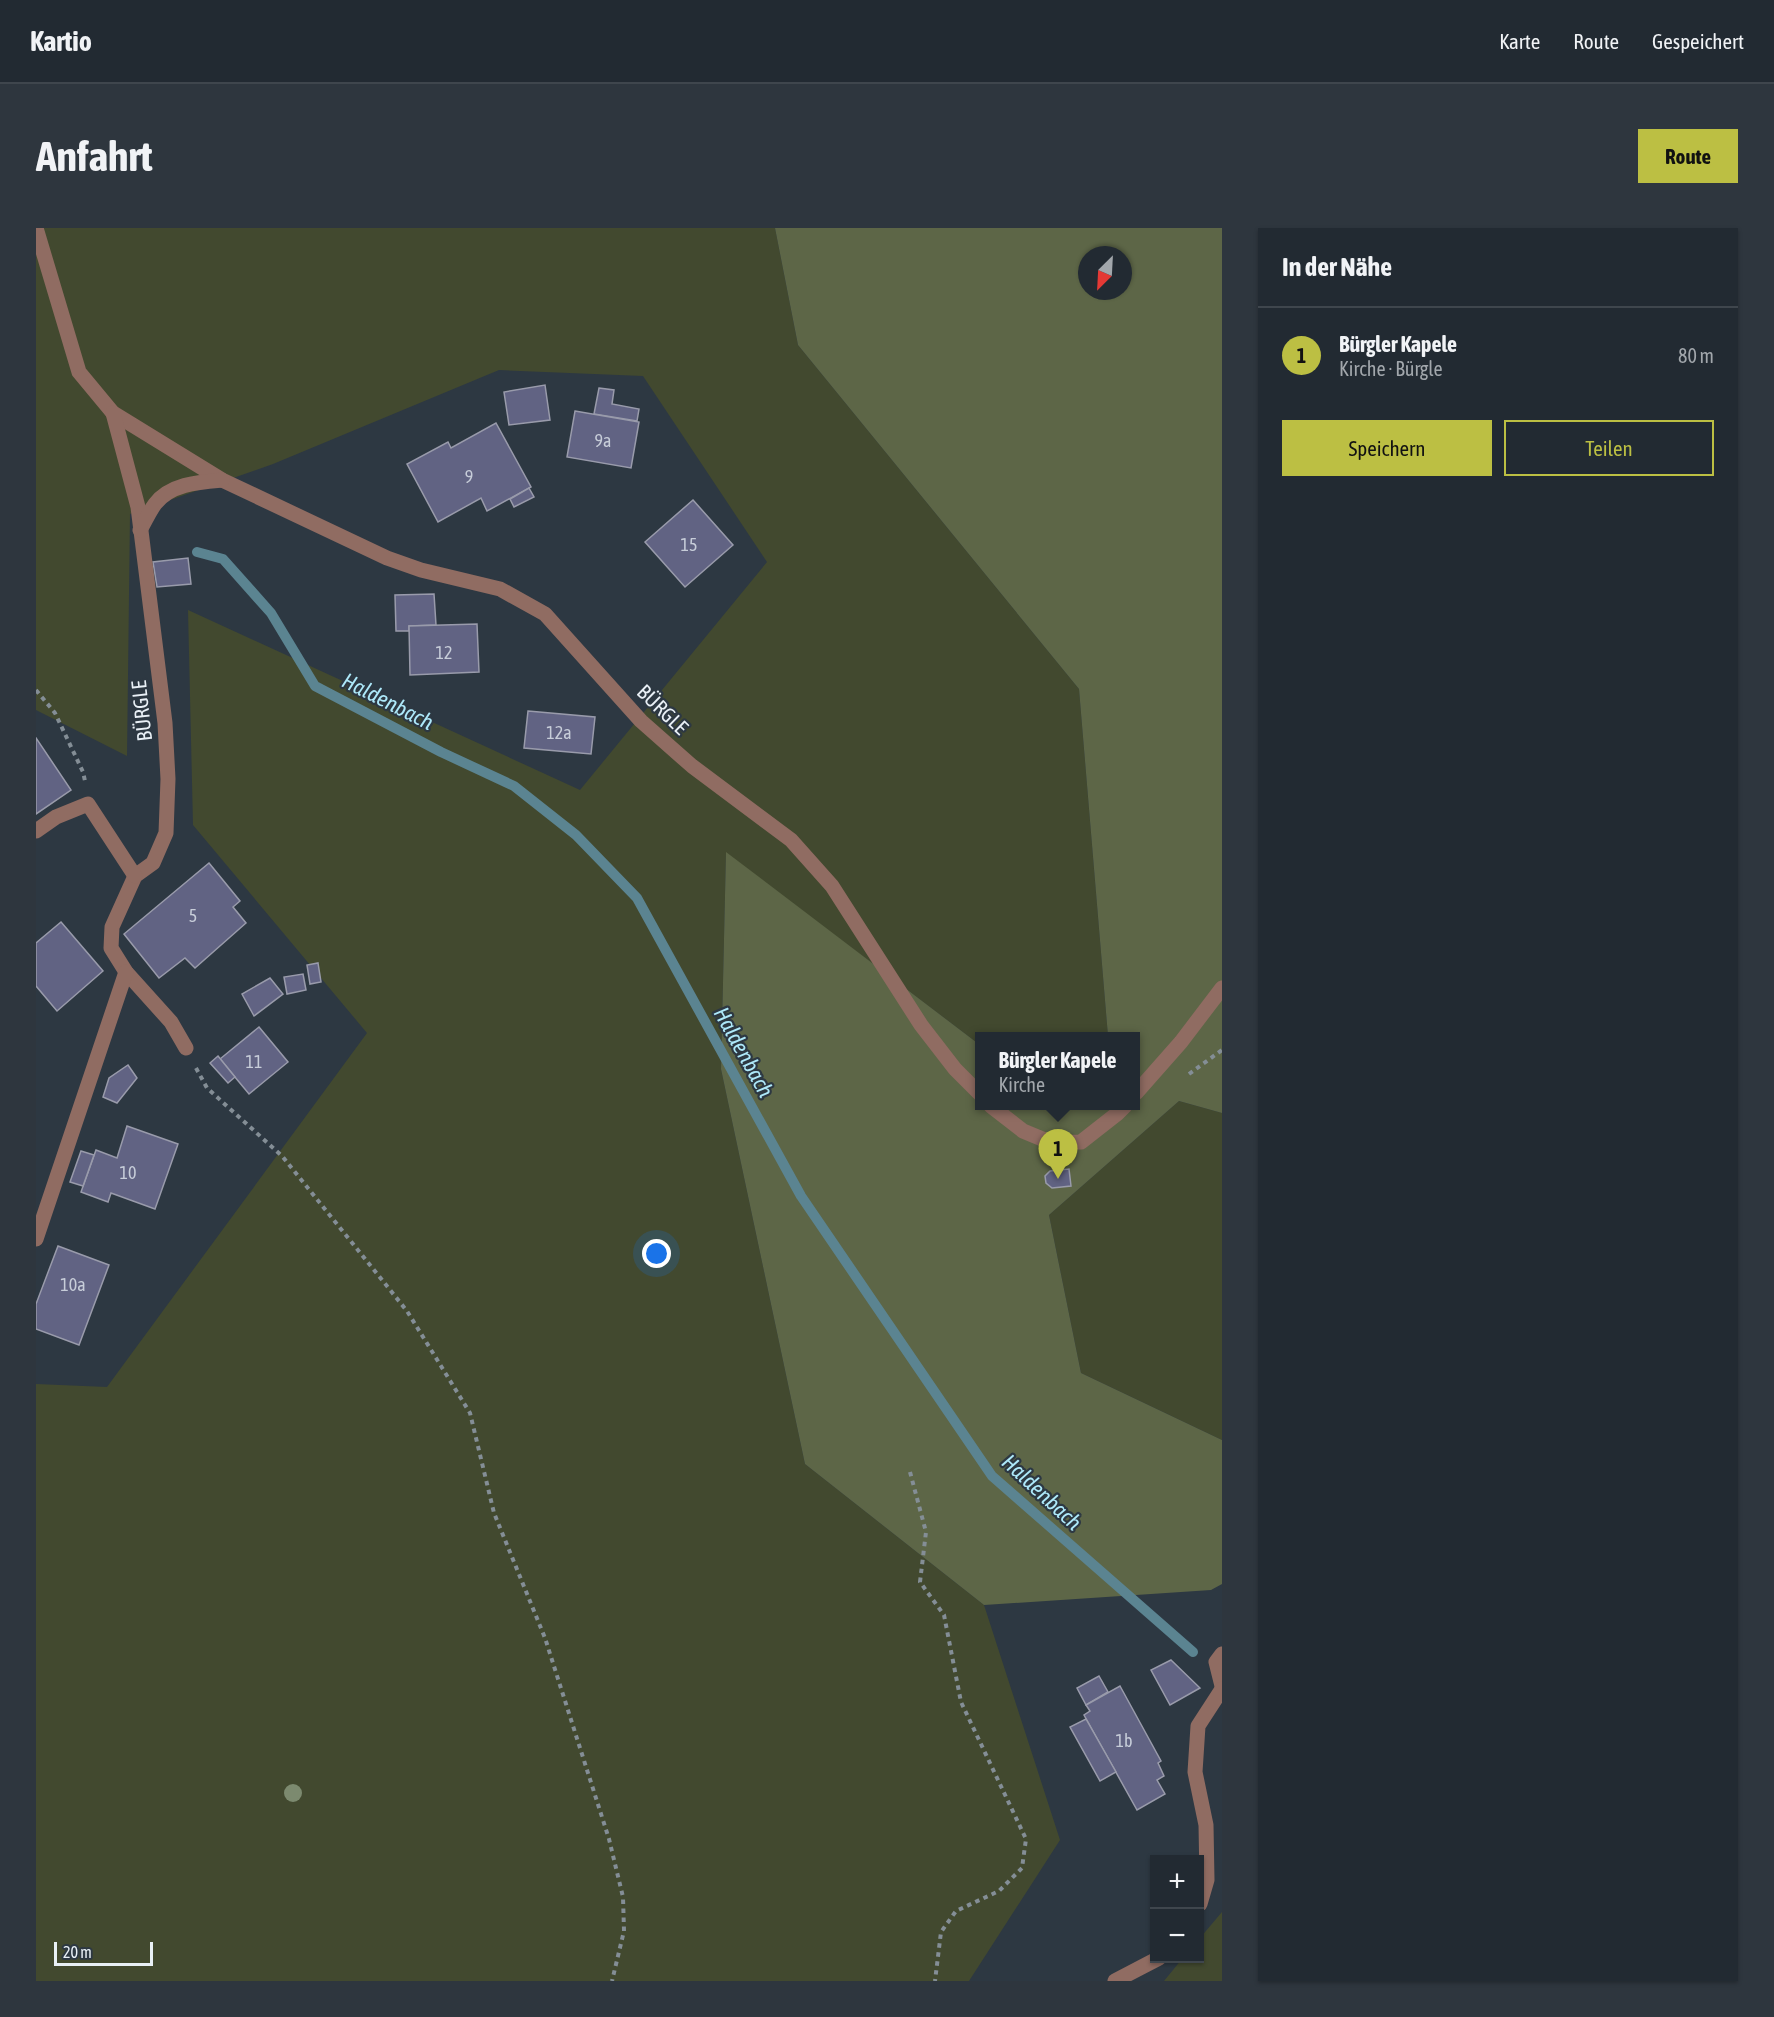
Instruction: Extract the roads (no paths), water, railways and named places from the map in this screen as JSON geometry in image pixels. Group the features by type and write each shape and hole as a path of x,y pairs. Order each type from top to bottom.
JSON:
{"street":[{"name":"BÜRGLE","path":"36,228 79,372 113,413 222,480 387,558 421,570 500,589 545,614 641,721 692,766 791,840 832,886 921,1025 955,1069 975,1089"},
{"name":"BÜRGLE","path":"113,413 138,507 165,723 168,779 166,833 153,863 135,876 112,927 111,948 126,972 171,1022 186,1048"},
{"path":"140,530 155,503 172,490 196,482 222,480"},
{"path":"36,831 56,817 88,804 135,876"},
{"path":"36,1239 126,972"},
{"path":"1140,1088 1181,1042 1222,988"},
{"path":"996,1110 1023,1131 1052,1143 1081,1142 1121,1110"},
{"path":"1204,1890 1207,1880 1206,1825 1194,1772 1198,1726 1222,1688 1216,1662 1222,1654"},
{"path":"1115,1981 1152,1963"}],"waterway":[{"name":"Haldenbach","path":"197,552 223,559 271,613 315,686 441,752 514,786 576,835 637,898 801,1196 992,1476 1193,1652"}],"place":[{"name":"Bürgler Kapele","path":"1058,1179"}]}
